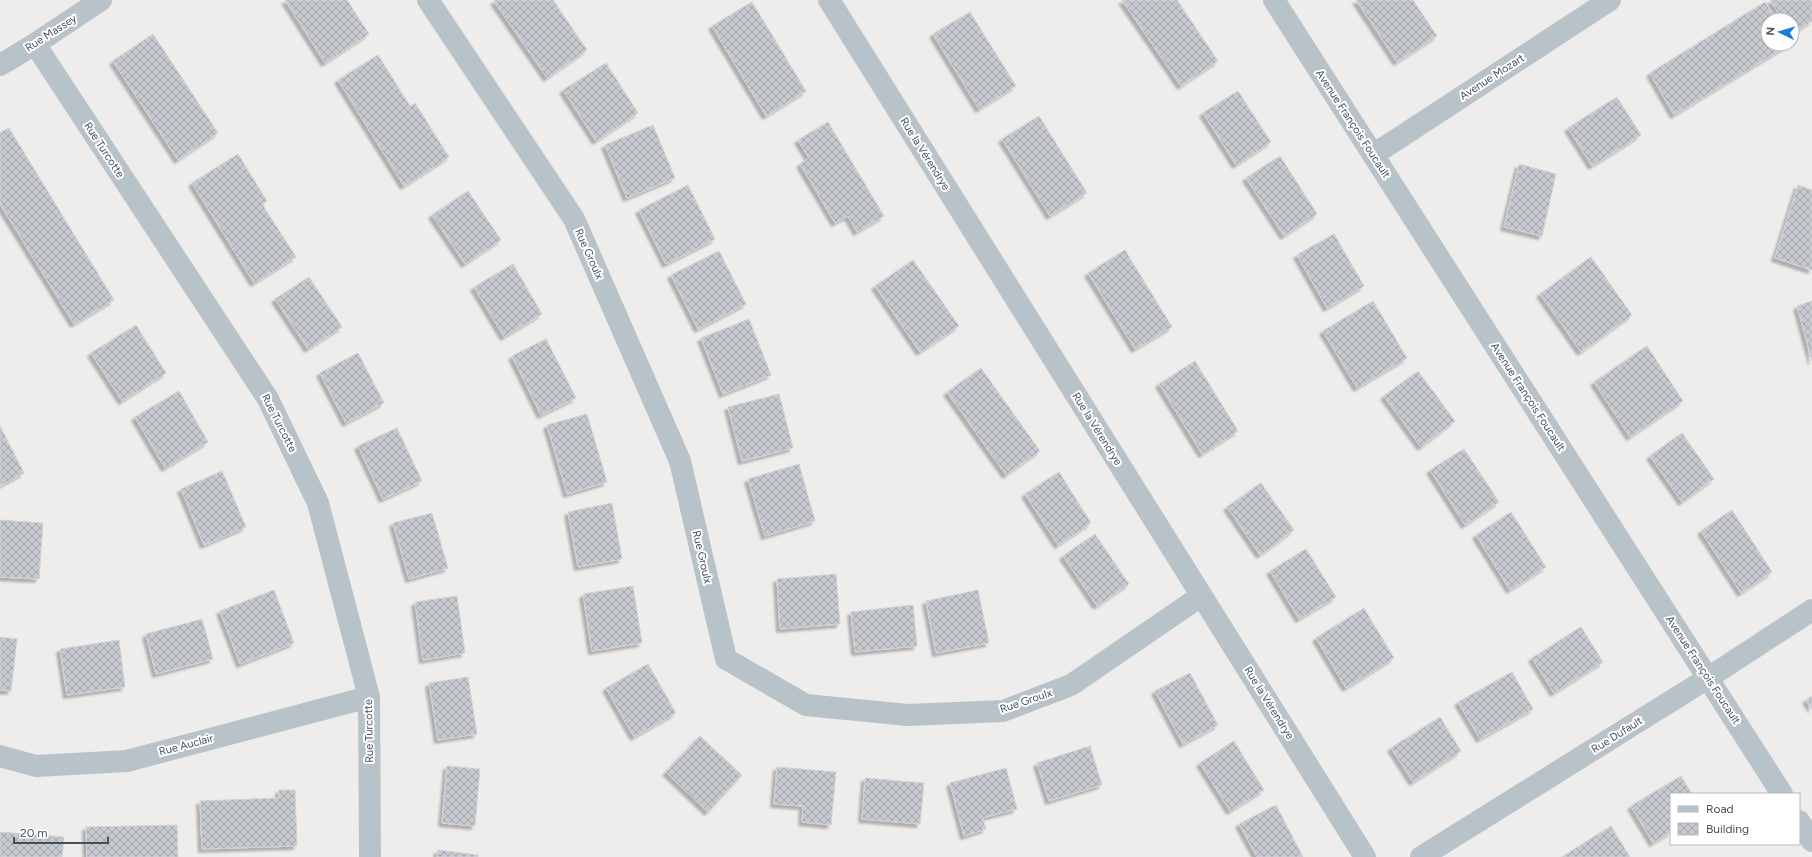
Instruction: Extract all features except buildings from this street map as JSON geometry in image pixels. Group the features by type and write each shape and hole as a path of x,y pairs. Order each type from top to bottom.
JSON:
{"street":[{"name":"Rue Massey","path":"0,65 35,44 101,0"},
{"name":"Rue Groulx","path":"428,0 574,219 680,461 726,658 806,705 908,715 1003,711 1071,685 1201,596"},
{"name":"Rue la Vérendrye","path":"829,0 1365,857"},
{"name":"Avenue François Foucault","path":"1274,0 1781,793"},
{"name":"Avenue Mozart","path":"1373,155 1610,0"},
{"name":"Rue Turcotte","path":"35,44 268,399 318,503 369,697 370,857"},
{"name":"Rue Dufault","path":"1421,857 1708,678 1812,610"},
{"name":"Rue Auclair","path":"0,756 36,766 127,761 369,697"},
{"path":"1800,823 1812,841"}]}
